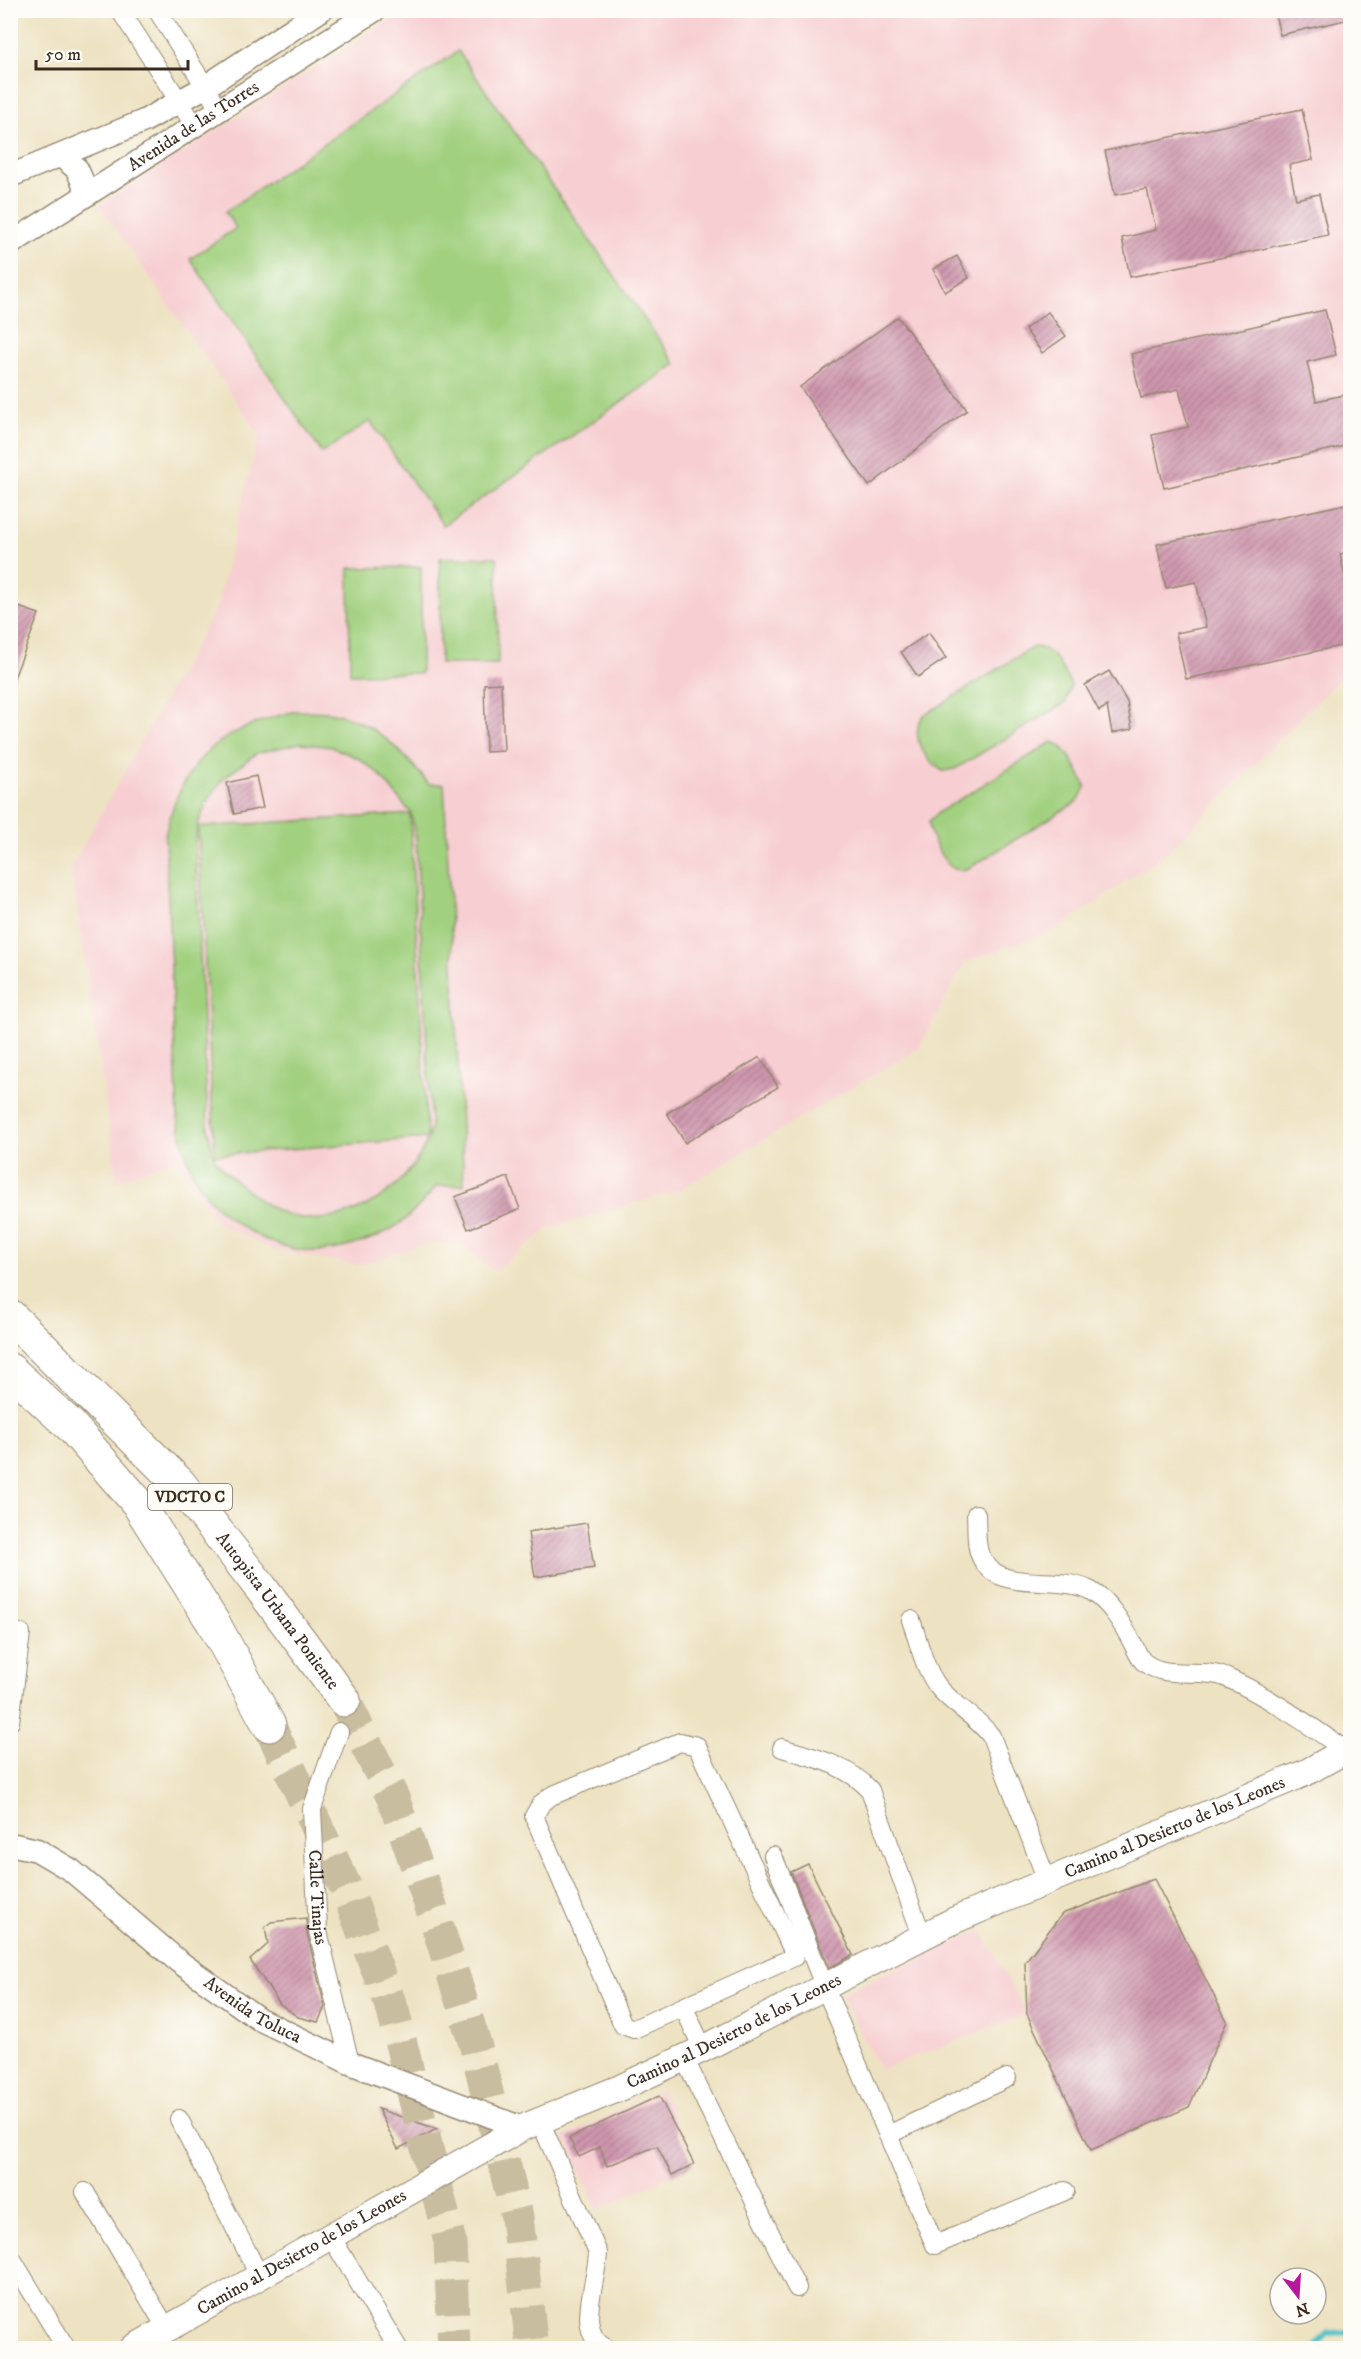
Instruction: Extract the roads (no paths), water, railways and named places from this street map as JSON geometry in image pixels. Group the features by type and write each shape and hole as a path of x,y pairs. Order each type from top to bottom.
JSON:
{"highway":[{"name":"Autopista Urbana Poniente","path":"10,1316 179,1483 261,1587 344,1700"},
{"name":"VDCTO C","path":"10,1371 71,1426 137,1502 214,1624 269,1725"}],"main road":[{"name":"Camino al Desierto de los Leones","path":"133,2349 330,2235 531,2125 620,2088 693,2053 825,1988 922,1936 1305,1773 1348,1749"}],"street":[{"path":"120,10 195,126"},
{"path":"157,10 220,110"},
{"name":"Avenida de las Torres","path":"10,176 112,136 179,101 205,87 321,10"},
{"name":"Avenida de las Torres","path":"10,244 375,10"},
{"path":"61,156 77,169 88,194"},
{"path":"976,1514 980,1554 993,1572 1020,1582 1060,1581 1079,1585 1094,1593 1110,1608 1144,1663 1167,1672 1203,1673 1224,1677 1348,1749"},
{"path":"911,1620 928,1669 939,1688 980,1721 991,1737 1048,1883"},
{"path":"10,1632 21,1633 10,1722"},
{"name":"Calle Tinajas","path":"339,1732 312,1809 318,1932 350,2063"},
{"path":"680,1742 697,1746 794,1953 794,1958 788,1962 684,2008 634,2029 623,2025 534,1816 541,1804 551,1796 680,1742"},
{"path":"782,1748 837,1765 856,1776 870,1790 922,1936"},
{"name":"Avenida Toluca","path":"10,1844 37,1850 70,1869 178,1962 259,2019 350,2063 531,2125"},
{"path":"773,1856 825,1988 935,2245 1065,2191"},
{"path":"684,2008 693,2053 796,2288"},
{"path":"888,2135 1007,2078"},
{"path":"180,2119 259,2275"},
{"path":"531,2125 596,2246 597,2272 588,2325 593,2340 606,2349"},
{"path":"85,2192 167,2329"},
{"path":"330,2235 398,2349"},
{"path":"10,2256 66,2349"}],"waterway":[{"path":"1315,2348 1328,2333 1350,2332"}],"tunnel":[{"path":"344,1700 393,1798 436,1921 476,2047 517,2217 532,2348"},
{"path":"269,1725 347,1890 393,2011 450,2242 454,2348"}]}
